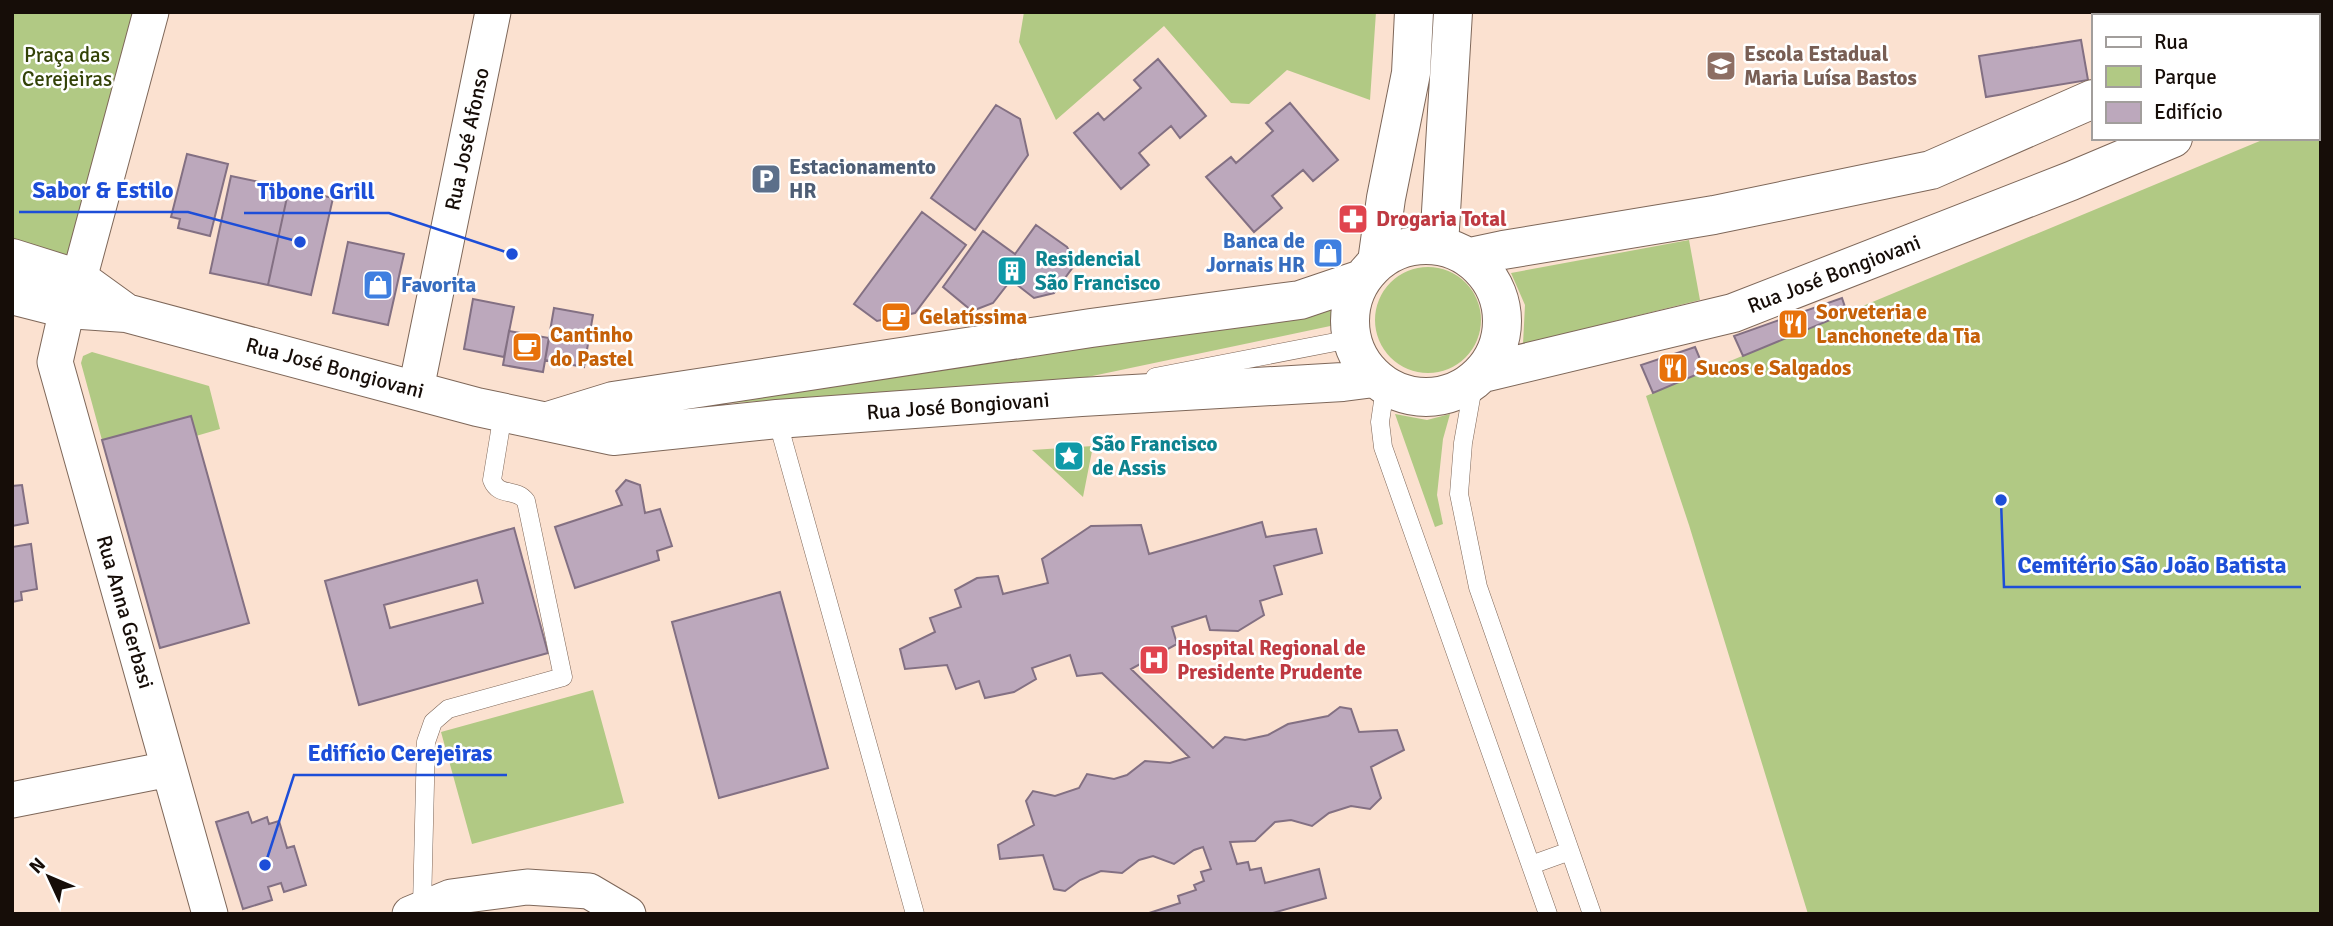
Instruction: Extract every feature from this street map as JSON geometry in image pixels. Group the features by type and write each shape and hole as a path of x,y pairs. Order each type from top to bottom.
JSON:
{"street":[{"name":"Rua Anna Gerbasi","path":"151,12 55,362 210,914"},
{"name":"Rua José Afonso","path":"416,389 493,12"},
{"path":"1414,12 1411,73 1386,198 1369,271 1352,298 1349,319 1358,357 1380,383 1406,395 1430,398 1453,393 1478,377 1495,355 1502,334 1503,312 1497,291 1486,272 1454,251"},
{"path":"1453,12 1454,251"},
{"path":"1369,271 1396,250 1417,244 1454,251 1503,250 1714,215 1931,170 2092,99"},
{"name":"Rua José Bongiovani","path":"1478,377 1733,313 2153,142"},
{"name":"Rua José Bongiovani","path":"12,258 73,294 126,313 503,413 613,436 777,419 1081,397 1343,382 1380,383"},
{"name":"Rua José Bongiovani","path":"544,422 613,401 1091,328 1300,300 1369,271"},
{"name":"Rua José Bongiovani","path":"12,295 73,294"},
{"path":"12,800 169,769"},
{"path":"416,910 451,897 527,887 589,891 628,914"}],"lane":[{"path":"1081,397 1148,378 1352,339"},
{"path":"1478,377 1463,443 1459,494 1475,574 1592,914"},
{"path":"1380,383 1383,446 1547,913"},
{"path":"416,910 426,742 433,722 448,709 563,677 526,501 518,494 502,492 495,488 492,480 503,413"},
{"path":"777,419 915,914"},
{"path":"1531,865 1570,851"}],"green space":[{"name":"Praça das Cerejeiras","path":"12,12 135,12 79,258 12,240"},
{"path":"1024,12 1376,12 1370,100 1287,70 1249,104 1231,103 1164,26 1056,120 1019,42"},
{"path":"2319,116 2321,914 1808,914 1689,525 1646,396 2262,140 2319,140"},
{"path":"1689,240 1700,300 1523,344 1525,305 1511,273"},
{"path":"1428,267 1448,271 1466,282 1477,300 1481,320 1477,340 1466,358 1448,369 1428,373 1408,369 1390,358 1379,340 1375,320 1379,300 1390,282 1408,271"},
{"path":"1337,301 1335,325 1078,379 617,411"},
{"path":"92,352 209,386 220,429 196,436 190,416 102,440 81,363 83,356"},
{"path":"1395,414 1427,420 1450,414 1443,439 1437,495 1443,524 1435,527"},
{"path":"1093,446 1083,497 1032,450"},
{"path":"593,690 624,803 472,844 441,732"}],"building":[{"path":"2081,40 2088,80 1986,97 1979,56"},
{"path":"1158,59 1206,116 1180,138 1171,126 1139,153 1149,165 1121,189 1074,133 1098,113 1104,120 1141,88 1134,80"},
{"path":"1290,103 1338,160 1313,181 1303,170 1272,196 1282,208 1254,232 1206,177 1231,157 1236,163 1273,131 1266,123"},
{"name":"Residencial São Francisco","path":"996,105 1020,119 1028,155 975,230 931,198"},
{"path":"187,154 228,164 210,236 178,228 180,219 171,217"},
{"path":"231,176 289,188 268,285 210,273"},
{"path":"289,188 333,198 311,295 268,285"},
{"path":"922,212 966,245 915,313 877,321 854,304"},
{"name":"Residencial São Francisco","path":"1036,225 1067,247 1076,263 1054,293 1034,298 1011,280 993,303 972,311 943,287 983,231 1015,254"},
{"path":"348,242 404,254 388,325 333,313"},
{"name":"Banca de Jornais HR","path":"1339,244 1341,259 1316,261 1314,247"},
{"name":"Sorveteria e Lanchonete da Tia","path":"1842,298 1847,313 1743,356 1734,336"},
{"path":"473,299 514,307 504,357 464,349"},
{"path":"554,308 593,315 584,367 545,360"},
{"name":"Cantinho do Pastel","path":"509,331 549,338 543,372 503,365"},
{"name":"Sucos e Salgados","path":"1695,347 1705,371 1653,393 1641,365"},
{"path":"191,416 249,623 160,648 102,440"},
{"path":"626,480 640,485 645,513 660,509 672,546 657,551 659,560 575,588 555,527 622,505 616,491"},
{"path":"22,485 28,523 12,526 12,486"},
{"path":"1262,522 1266,537 1316,529 1322,553 1274,566 1282,594 1260,601 1264,615 1238,631 1210,630 1206,616 1172,627 1177,644 1131,669 1213,748 1225,737 1245,740 1268,735 1288,724 1328,716 1340,707 1351,709 1359,732 1397,730 1404,750 1371,767 1381,798 1370,809 1351,806 1329,813 1312,826 1291,820 1275,822 1255,841 1230,842 1237,864 1248,862 1250,870 1261,868 1265,883 1319,869 1326,898 1269,914 1146,914 1180,903 1178,896 1196,890 1194,885 1204,881 1201,872 1211,869 1203,847 1174,864 1153,856 1139,860 1122,873 1101,871 1080,880 1065,891 1054,889 1043,855 1000,859 998,845 1034,825 1026,801 1033,791 1055,796 1079,788 1087,774 1114,779 1127,775 1145,761 1170,763 1189,757 1102,673 1077,676 1070,655 1032,668 1036,679 1014,692 985,698 979,681 956,689 947,665 905,669 900,649 935,632 930,618 961,607 955,590 977,578 998,576 1003,594 1048,583 1042,559 1091,526 1141,525 1149,554"},
{"path":"514,528 548,653 359,705 325,581","holes":["477,580 483,603 390,628 384,605"]},
{"path":"31,544 37,589 21,592 22,600 12,602 12,547"},
{"path":"780,592 828,768 719,798 672,622"},
{"path":"248,812 252,823 267,817 269,824 279,821 287,848 294,846 306,885 284,892 281,883 268,887 272,900 243,909 216,822"}],"place":[{"name":"Escola Estadual Maria Luísa Bastos","path":"1721,66"},
{"name":"Estacionamento HR","path":"766,179"},
{"name":"Drogaria Total","path":"1353,219"},
{"name":"Sabor & Estilo","path":"300,242"},
{"name":"Banca de Jornais HR","path":"1328,253"},
{"name":"Tibone Grill","path":"512,254"},
{"name":"Residencial São Francisco","path":"1012,271"},
{"name":"Favorita","path":"378,285"},
{"name":"Gelatíssima","path":"896,317"},
{"name":"Sorveteria e Lanchonete da Tia","path":"1793,324"},
{"name":"Cantinho do Pastel","path":"527,347"},
{"name":"Sucos e Salgados","path":"1673,368"},
{"name":"São Francisco de Assis","path":"1069,456"},
{"name":"Cemitério São João Batista","path":"2001,500"},
{"name":"Hospital Regional de Presidente Prudente","path":"1154,660"},
{"name":"Edifício Cerejeiras","path":"265,865"}]}
